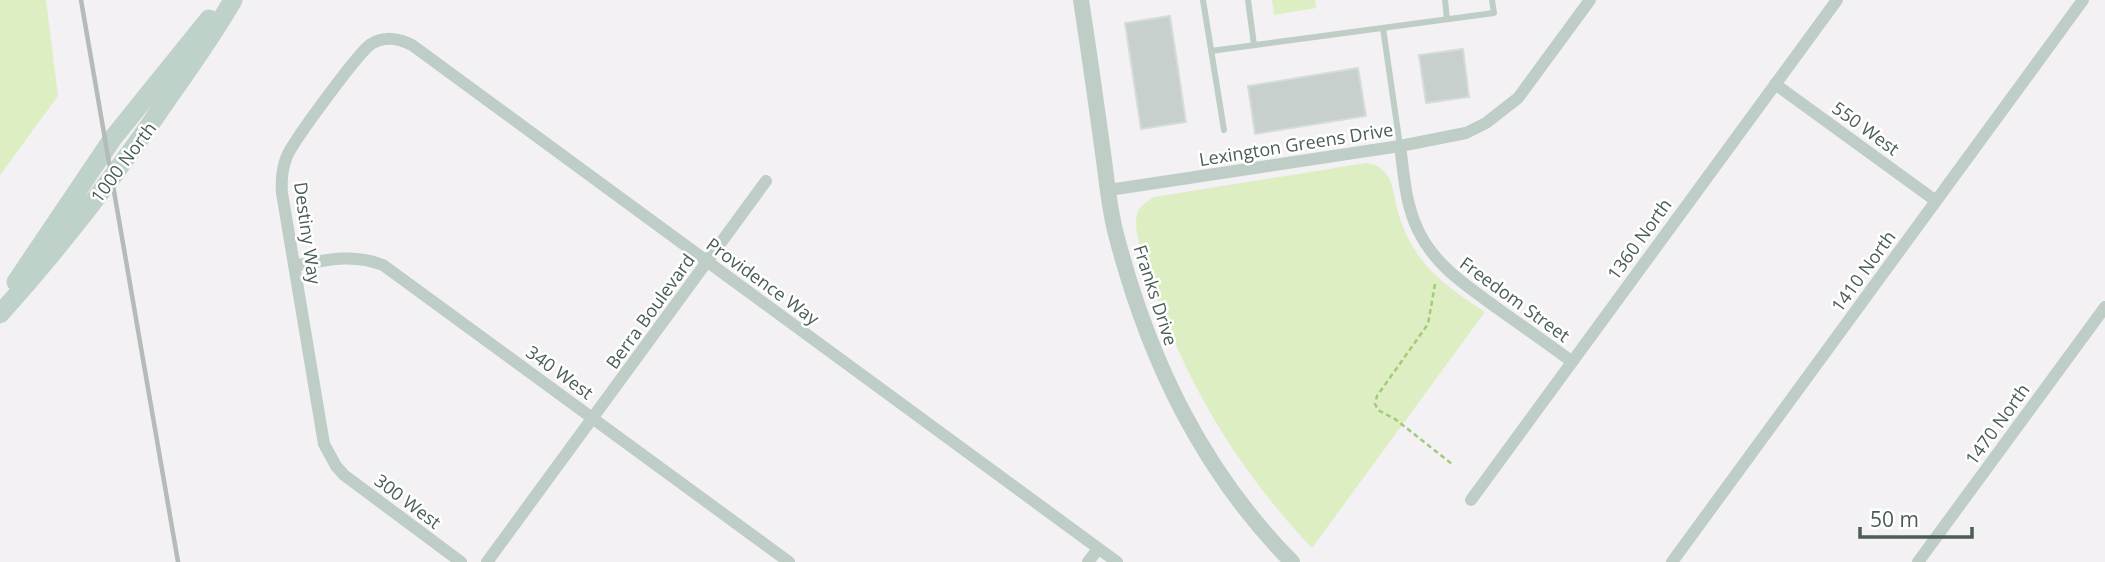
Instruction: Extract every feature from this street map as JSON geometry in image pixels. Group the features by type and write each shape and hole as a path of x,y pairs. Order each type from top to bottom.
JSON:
{"main road":[{"name":"1000 North","path":"0,313 21,272 113,138 226,0"},
{"name":"1000 North","path":"0,313 31,280 126,158 233,0"}],"street":[{"name":"Franks Drive","path":"1081,0 1116,235 1138,310 1171,390 1206,452 1226,483 1292,562"},
{"name":"Lexington Greens Drive","path":"1108,190 1401,146 1466,133 1486,123 1518,98 1590,0"},
{"name":"1360 North","path":"1471,500 1837,0"},
{"name":"1410 North","path":"1672,562 2083,0"},
{"name":"Providence Way","path":"385,39 412,45 1116,562"},
{"name":"Destiny Way","path":"336,466 324,444 281,184 286,159 294,144 365,49 385,39"},
{"name":"550 West","path":"1775,84 1936,201"},
{"name":"Freedom Street","path":"1401,146 1406,194 1411,212 1417,229 1435,258 1458,280 1571,361"},
{"name":"Berra Boulevard","path":"487,562 766,181"},
{"name":"340 West","path":"294,266 346,257 370,260 383,265 789,562"},
{"name":"1470 North","path":"1918,562 2105,307"},
{"name":"300 West","path":"336,466 353,482 461,562"},
{"path":"1088,562 1098,549"}],"lane":[{"path":"1202,0 1224,130"},
{"path":"1248,0 1254,45"},
{"path":"1445,0 1447,19"},
{"path":"1211,51 1494,13 1492,0"},
{"path":"1383,28 1401,146"}],"path":[{"path":"1435,284 1428,324 1377,396 1375,404 1378,410 1395,419 1452,464"}],"green space":[{"path":"0,0 46,0 58,96 0,175"},
{"path":"1272,0 1315,0 1316,8 1274,15"},
{"path":"1366,163 1375,165 1387,174 1402,226 1420,257 1445,284 1485,312 1312,548 1237,456 1197,388 1164,317 1140,245 1136,219 1141,207 1154,197"}],"building":[{"path":"1170,16 1186,122 1141,129 1125,23"},
{"path":"1463,49 1469,97 1426,103 1419,55"},
{"path":"1358,68 1366,116 1255,134 1248,86"}],"railway":[{"path":"81,0 178,562"}]}
